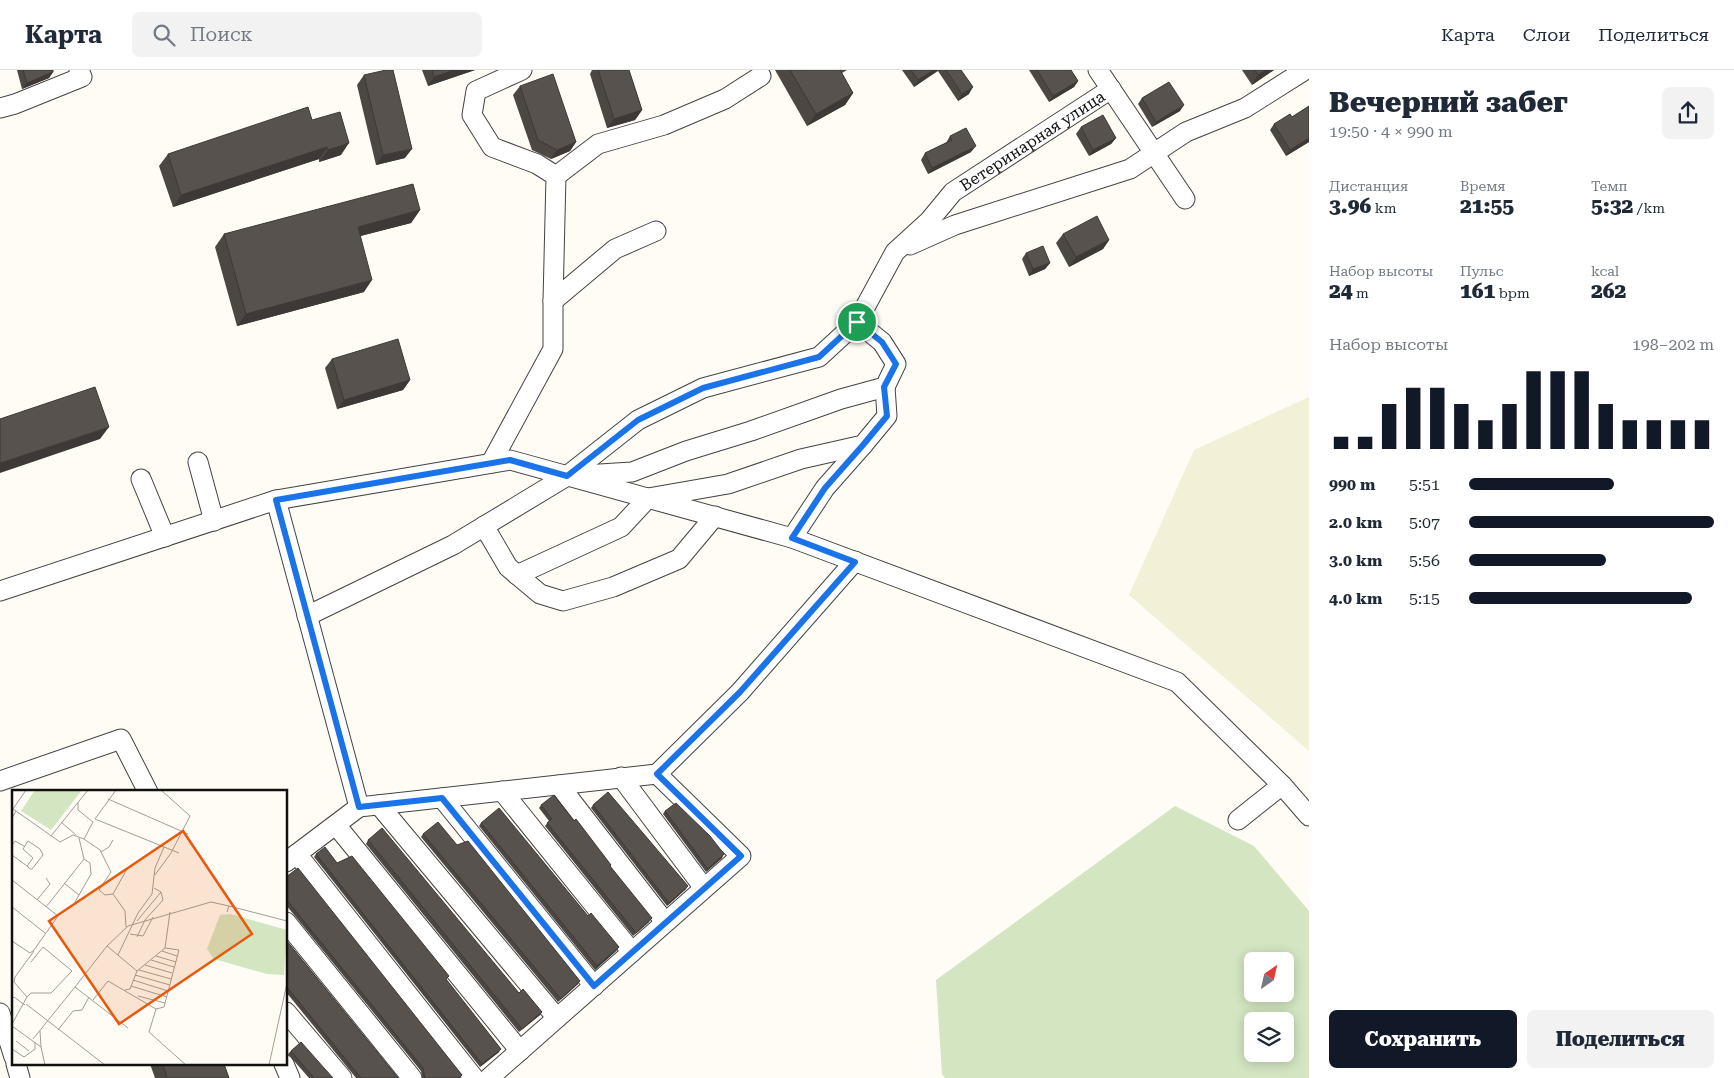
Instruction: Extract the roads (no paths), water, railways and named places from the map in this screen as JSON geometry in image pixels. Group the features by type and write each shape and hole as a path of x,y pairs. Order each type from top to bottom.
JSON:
{"street":[{"path":"522,70 476,91 472,115 492,147 537,164 556,176"},
{"name":"Ветеринарная улица","path":"1098,70 1185,199"},
{"path":"0,108 15,104 81,73"},
{"path":"895,252 955,225 1130,168 1186,132 1245,108 1304,73"},
{"path":"556,176 598,144 664,125 725,99 761,76"},
{"name":"Ветеринарная улица","path":"307,616 453,545 567,476 638,420 703,388 819,357 857,322 895,252 929,220 953,192 1111,89"},
{"path":"491,463 553,349 552,301 556,176"},
{"path":"552,301 615,248 656,231"},
{"path":"792,538 825,488 887,416 884,387 896,364 882,342 857,322"},
{"path":"567,476 632,472 686,451 884,387"},
{"path":"517,574 621,527 648,498 728,484 801,459 863,445"},
{"path":"0,591 276,500 510,460 792,538 1177,682 1282,784 1309,816"},
{"path":"198,462 214,521"},
{"path":"141,479 165,537"},
{"path":"276,500 359,807"},
{"path":"484,526 508,567 540,594 563,601 613,587 679,559 715,516"},
{"path":"474,1078 292,858 359,807 657,774 740,692 855,562"},
{"path":"0,781 121,739 147,790"},
{"path":"489,1078 741,856 657,774"},
{"path":"621,778 704,888"},
{"path":"1238,820 1282,784"},
{"path":"559,785 665,922"},
{"path":"502,791 632,952"},
{"path":"442,798 594,986"},
{"path":"379,805 557,1018"},
{"path":"336,825 520,1051"},
{"path":"288,924 412,1078"},
{"path":"0,1013 12,1051"},
{"path":"288,1014 342,1078"},
{"path":"285,1066 290,1078"}]}
